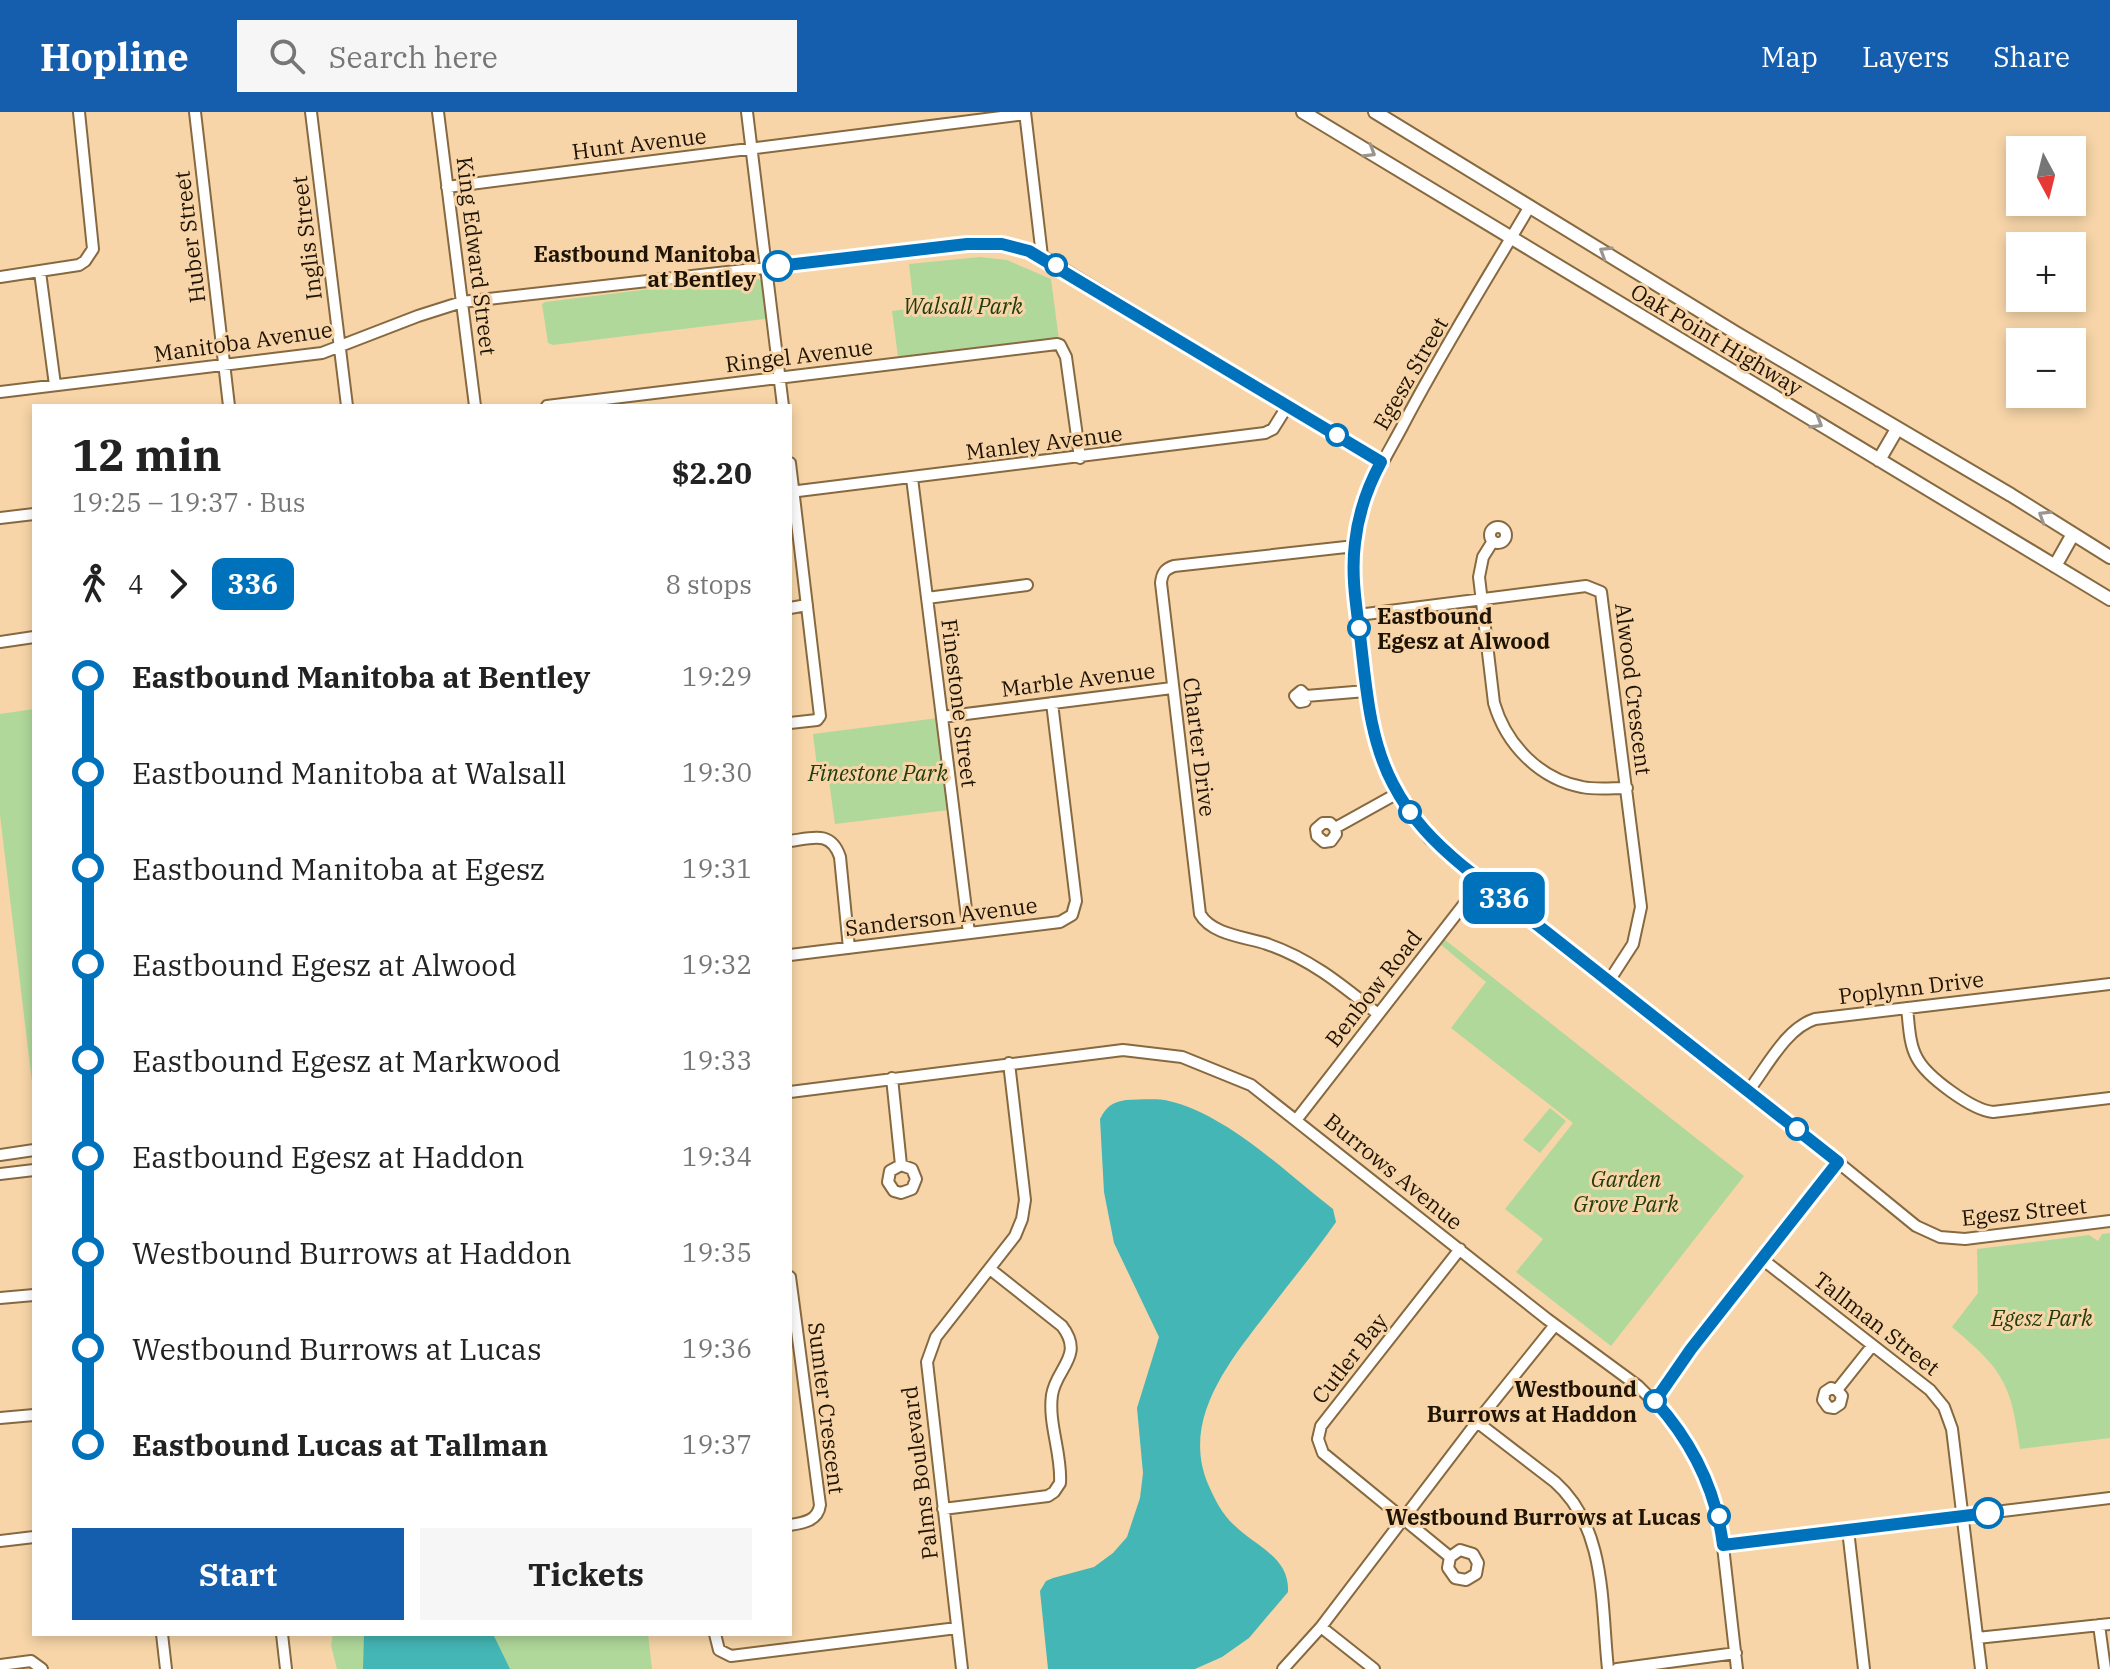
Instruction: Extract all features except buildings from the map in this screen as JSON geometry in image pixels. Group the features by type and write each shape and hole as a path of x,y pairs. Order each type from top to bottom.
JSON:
{"main road":[{"name":"Oak Point Highway","path":"1303,112 1320,116 1511,238 2110,599"},
{"name":"Oak Point Highway","path":"1375,112 2110,557"},
{"path":"1879,460 1897,429"},
{"path":"2055,566 2073,534"}],"street":[{"path":"0,277 79,265 95,244 79,112"},
{"name":"Huber Street","path":"195,112 229,404"},
{"name":"Inglis Street","path":"311,112 347,404"},
{"name":"King Edward Street","path":"438,112 475,404"},
{"path":"747,112 783,404"},
{"path":"1025,113 1042,256"},
{"name":"Hunt Avenue","path":"447,187 1025,113"},
{"name":"Egesz Street","path":"1530,206 1381,462 1370,484 1355,546 1354,578 1366,691 1376,739 1398,793 1430,839 1916,1226 1940,1237 1965,1239 2110,1221"},
{"name":"Manitoba Avenue","path":"0,392 224,366 340,348 418,316 462,302 984,243 1016,246 1042,256 1381,462"},
{"path":"40,272 55,385"},
{"name":"Ringel Avenue","path":"564,404 1057,344 1066,357 1080,458"},
{"name":"Manley Avenue","path":"792,492 1265,433 1273,429 1288,405"},
{"name":"Finestone Street","path":"912,478 969,933"},
{"path":"792,492 820,716 817,720 792,723"},
{"path":"0,518 32,514"},
{"path":"1493,541 1480,565 1480,599 1498,718 1515,746 1541,769 1582,787 1627,788"},
{"name":"Charter Drive","path":"1355,546 1168,568 1162,574 1161,583 1203,920 1211,927 1295,955 1340,982 1378,1014"},
{"path":"927,598 1027,585"},
{"name":"Alwood Crescent","path":"1358,615 1586,586 1601,592 1641,907 1633,944 1609,981"},
{"path":"792,608 807,605"},
{"path":"0,642 32,637"},
{"name":"Marble Avenue","path":"942,717 1172,688"},
{"path":"1306,696 1366,691"},
{"name":"Sanderson Avenue","path":"792,955 1060,922 1072,915 1075,909 1052,703"},
{"path":"1335,828 1398,793"},
{"path":"792,841 826,838 836,845 840,857 849,948"},
{"name":"Benbow Road","path":"1297,1119 1482,881"},
{"name":"Poplynn Drive","path":"1749,1090 1800,1025 1815,1019 2110,984"},
{"path":"1907,1008 1918,1062 1976,1109 1993,1112 2110,1098"},
{"name":"Burrows Avenue","path":"792,1092 1123,1050 1182,1057 1251,1085 1655,1401 1688,1442 1703,1471 1720,1520 1737,1669"},
{"name":"Palms Boulevard","path":"962,1669 927,1362 936,1337 1015,1236 1022,1219 1025,1200 1009,1063"},
{"path":"892,1078 901,1165"},
{"path":"0,1155 32,1150"},
{"path":"1655,1401 1838,1162"},
{"path":"0,1174 32,1170"},
{"name":"Cutler Bay","path":"1403,1518 1323,1453 1318,1439 1321,1426 1460,1249"},
{"name":"Tallman Street","path":"1762,1259 1930,1390 1944,1407 1952,1429 1981,1669"},
{"path":"943,1509 1048,1496 1060,1483 1052,1396 1071,1355 1067,1333 990,1269"},
{"name":"Sumter Crescent","path":"792,1292 820,1505 820,1511 809,1521 792,1525"},
{"path":"0,1298 32,1295"},
{"path":"1283,1669 1321,1627 1555,1325"},
{"path":"1837,1390 1872,1346"},
{"path":"0,1418 32,1415"},
{"path":"1477,1422 1566,1492 1588,1525 1596,1555 1608,1669"},
{"path":"1723,1545 2110,1498"},
{"path":"1403,1518 1450,1557"},
{"path":"1848,1530 1864,1669"},
{"path":"0,1541 32,1537"},
{"path":"1977,1638 2105,1624 2105,1669"},
{"path":"1321,1627 1374,1669"},
{"path":"716,1636 719,1650 731,1656 957,1628"},
{"path":"162,1636 166,1669"},
{"path":"282,1636 286,1669"},
{"path":"1617,1669 1736,1653"},
{"path":"0,1665 31,1661 42,1669"}],"green space":[{"name":"Walsall Park","path":"980,257 1007,260 1051,279 1059,340 898,357 892,311 914,308 909,264"},
{"path":"755,276 763,282 765,319 553,345 548,343 542,304 545,302"},
{"path":"32,709 32,1082 0,815 0,714"},
{"name":"Finestone Park","path":"938,718 949,810 835,824 828,774 818,775 813,734"},
{"name":"Garden Grove Park","path":"1444,939 1744,1176 1611,1346 1516,1272 1543,1239 1505,1209 1573,1123 1451,1028 1486,982 1440,944"},
{"path":"1550,1108 1566,1121 1540,1153 1523,1140"},
{"name":"Egesz Park","path":"2110,1233 2110,1438 2020,1449 2013,1408 2002,1379 1983,1355 1952,1327 1978,1293 1977,1249 2089,1235 2098,1241 2102,1234"},
{"path":"333,1636 648,1636 652,1669 337,1669 331,1645"}],"water":[{"path":"1126,1100 1169,1101 1213,1119 1255,1146 1333,1209 1336,1222 1224,1372 1213,1393 1200,1437 1201,1460 1219,1506 1234,1525 1277,1561 1287,1580 1288,1592 1249,1638 1222,1657 1195,1669 1048,1669 1040,1591 1046,1581 1094,1567 1113,1553 1127,1537 1140,1498 1143,1473 1137,1408 1159,1337 1114,1243 1104,1192 1100,1119 1110,1106"},
{"path":"364,1636 494,1636 510,1669 363,1669"}],"bus line":[{"name":"336","path":"778,266 967,244 1016,246 1042,256 1381,462 1370,484 1355,541 1354,578 1367,698 1376,739 1384,764 1406,807 1430,839 1464,867 1838,1162 1691,1349 1655,1401 1688,1442 1703,1471 1720,1520 1723,1545 1988,1513"}],"place":[{"name":"Eastbound Manitoba at Bentley","path":"778,266"},
{"name":"Eastbound Egesz at Alwood","path":"1359,628"},
{"name":"Westbound Burrows at Haddon","path":"1655,1401"},
{"name":"Westbound Burrows at Lucas","path":"1719,1516"}]}
